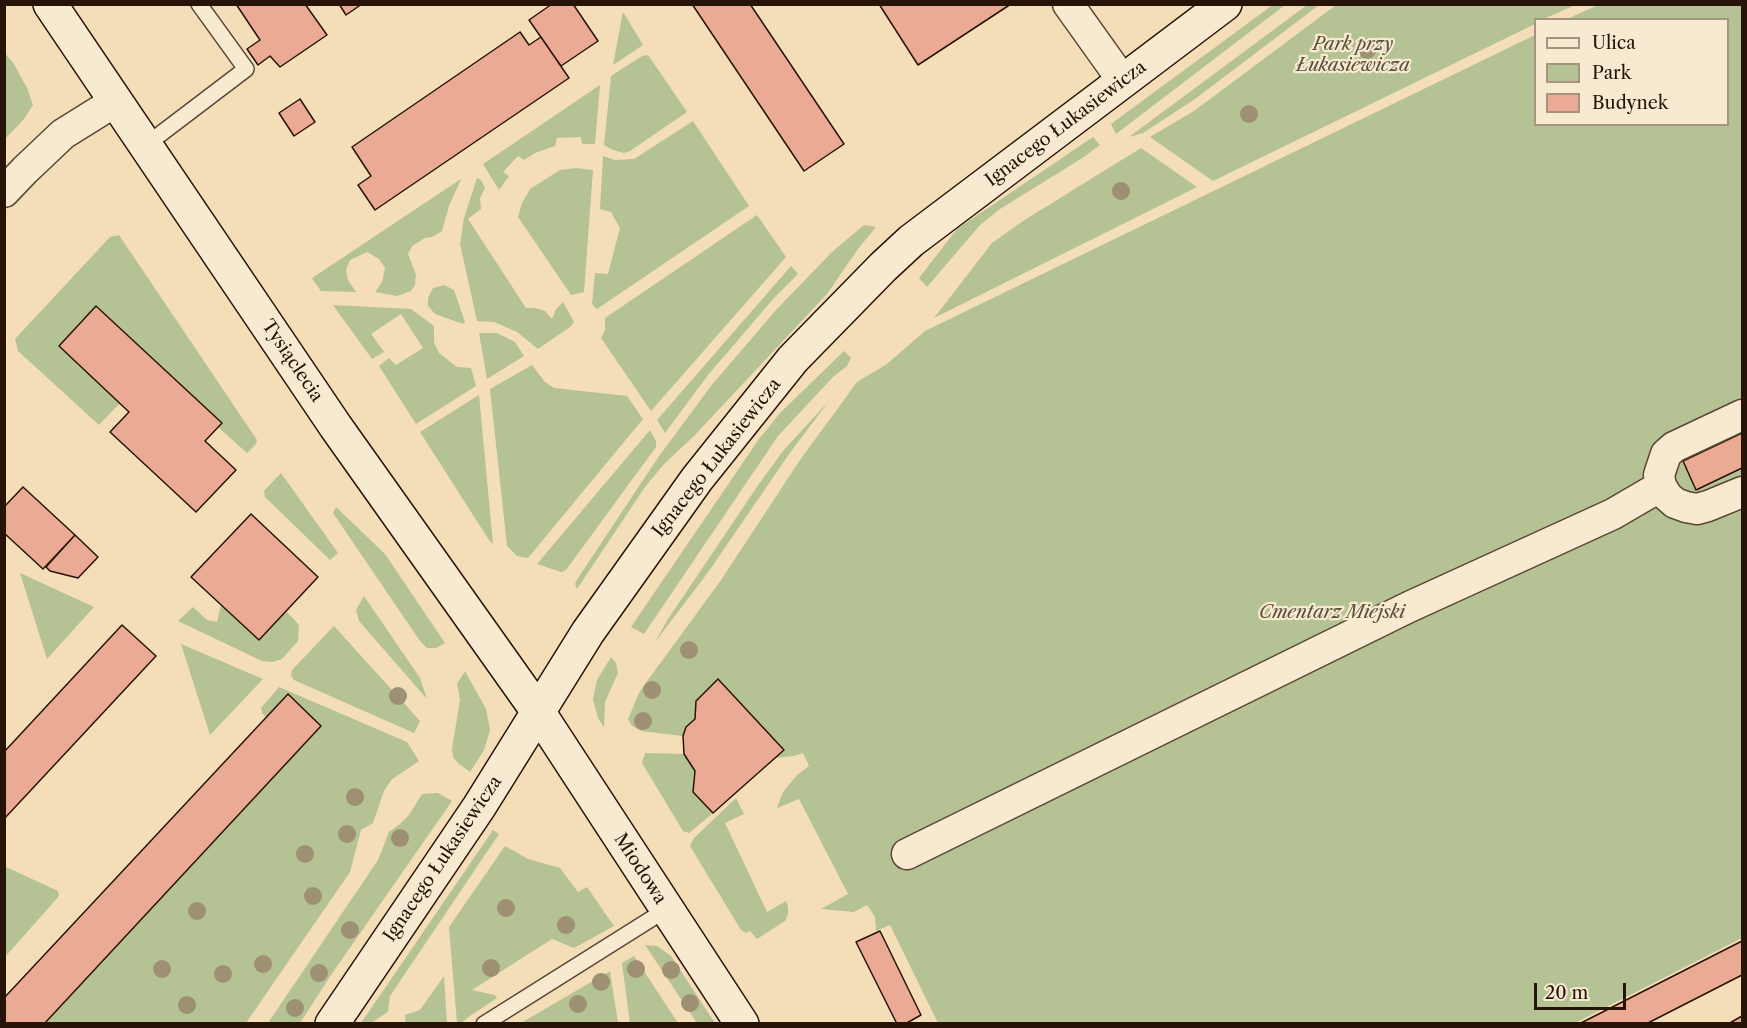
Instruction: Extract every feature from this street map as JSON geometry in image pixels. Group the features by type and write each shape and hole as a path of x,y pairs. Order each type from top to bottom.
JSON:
{"street":[{"name":"Tysiąclecia","path":"50,4 336,427 539,714"},
{"path":"1068,4 1123,81"},
{"name":"Ignacego Łukasiewicza","path":"332,1023 479,807 588,632 697,478 793,359 883,267 911,242 1225,4"},
{"path":"4,192 63,134 116,101"},
{"path":"1743,414 1674,447 1666,454 1659,475 1661,486 1667,496 1675,503 1697,509 1743,492"},
{"path":"907,854 1409,607 1613,514 1661,486"},
{"name":"Miodowa","path":"539,714 742,1023"}],"lane":[{"path":"146,145 246,69 199,4"},
{"path":"484,1023 667,909"}],"green space":[{"path":"1274,4 1285,5 1116,134 1111,124"},
{"name":"Park przy Łukasiewicza","path":"1336,4 1575,5 1546,18 1534,18 1534,24 1213,181 1150,137 1194,111"},
{"path":"1307,5 1319,5 1195,99 1143,133 1129,137"},
{"name":"Cmentarz Miejski","path":"1598,5 1742,5 1742,938 1575,1023 938,1023 890,925 876,931 875,917 867,905 854,912 821,909 848,894 799,799 777,808 783,792 797,775 809,766 803,753 775,758 783,750 719,679 696,701 695,719 686,727 683,736 641,731 632,726 628,719 640,691 721,580 800,460 857,382 887,364 925,331 1534,35 1534,126 1729,126 1729,18 1569,18"},
{"path":"623,12 643,45 613,65"},
{"path":"5,53 27,88 33,105 24,119 5,139"},
{"path":"648,55 687,112 630,151 624,153 613,150 604,145 611,76 642,56"},
{"path":"600,85 595,144 582,144 581,137 557,138 555,146 535,153 524,160 518,156 503,172 509,176 499,190 483,164"},
{"path":"693,121 749,206 597,309 592,304 595,273 608,274 620,228 611,212 600,209 603,156 615,160 634,159"},
{"path":"1093,137 1100,145 1000,209 980,225 927,287 919,278 957,229"},
{"path":"1141,148 1197,187 934,318 992,243 1023,221"},
{"path":"576,168 593,170 584,292 571,295 518,217 522,203 530,189 560,170"},
{"path":"477,178 481,180 485,188 480,198 481,209 468,219 526,308 545,311 552,319 556,309 563,302 574,322 538,349 517,332 494,322 477,321 460,244 464,218"},
{"path":"461,179 449,206 442,231 412,246 408,254 416,275 415,285 411,291 397,296 375,292 382,282 385,268 379,259 367,252 350,260 346,270 348,280 356,292 321,291 312,278"},
{"path":"757,215 786,257 651,411 601,338 605,330 605,318"},
{"path":"864,225 876,227 827,294 694,436 664,464 645,487 577,589 575,584 578,578 657,459 711,386 776,310 832,252"},
{"path":"119,235 257,440 247,453 218,427 222,423 97,306 59,346 120,403 99,425 18,351 15,339 110,237"},
{"path":"791,266 798,274 774,298 708,375 665,433 657,420"},
{"path":"444,285 454,290 465,322 463,324 435,314 428,306 428,298 433,288"},
{"path":"333,305 411,309 434,326 434,342 439,353 457,367 471,368 476,386 416,424 379,366 389,358 396,365 423,348 401,314 371,334 384,352 372,359"},
{"path":"479,333 497,333 515,342 524,356 487,379"},
{"path":"844,351 851,358 847,366 833,377 778,436 644,634 631,627 759,439 780,413"},
{"path":"532,365 545,382 554,388 627,396 643,419 528,558 517,556 507,546 490,389"},
{"path":"479,395 493,544 420,432"},
{"path":"829,401 789,454 709,571 655,642 759,484 783,451"},
{"path":"650,430 656,441 656,447 566,570 561,572 537,564"},
{"path":"281,473 338,553 330,560 265,497 264,491"},
{"path":"336,507 385,554 445,643 436,648 427,648 420,641 333,513"},
{"path":"20,573 94,607 47,659"},
{"path":"364,596 420,678 427,699 359,621 356,610"},
{"path":"221,605 259,640 286,611 299,625 298,641 282,659 273,662 262,661 178,621 193,607 207,620 217,622"},
{"path":"334,626 420,721 414,733 294,680 291,675 292,670"},
{"path":"181,644 263,679 210,735"},
{"path":"611,657 616,663 618,673 605,702 604,727 598,718 593,699 597,680"},
{"path":"465,671 486,709 490,730 484,750 470,772 453,757 452,749 460,700 457,684"},
{"path":"279,687 407,742 419,761 391,780 384,791 373,823 361,830 350,872 246,1023 44,1024 321,726 288,694 266,717 261,708"},
{"path":"645,753 684,754 695,771 693,792 713,813 689,833 683,831 642,763"},
{"path":"438,793 452,801 300,1023 268,1023 378,860 389,832 409,815 422,794"},
{"path":"736,798 744,814 725,823 767,912 786,901 788,907 785,921 757,939 750,931 746,933 741,930 690,846 694,838"},
{"path":"493,830 499,834 390,996 388,1012 371,1023 361,1023"},
{"path":"505,846 528,859 560,868 578,892 587,887 614,926 574,948 552,939 472,990 495,995 497,998 461,1023 457,1023 449,927"},
{"path":"6,867 58,891 59,896 5,957 4,870"},
{"path":"645,945 657,946 671,956 715,1023 697,1023"},
{"path":"634,956 678,1023 630,1023 622,963"},
{"path":"610,971 618,1023 521,1023"},
{"path":"444,976 447,1023 406,1023 405,1015 420,1010"}],"building":[{"path":"236,4 305,4 327,35 280,67 270,56 258,65 247,49 260,40"},
{"path":"339,4 362,4 346,15"},
{"path":"552,4 573,4 598,41 561,66 529,20"},
{"path":"692,4 750,4 844,144 804,171"},
{"path":"879,4 1011,4 918,65"},
{"path":"520,32 529,45 541,37 569,78 375,210 358,185 371,176 352,147"},
{"path":"300,99 315,122 294,136 279,113"},
{"path":"96,306 222,423 205,441 236,470 196,512 110,432 129,412 59,346"},
{"path":"1742,433 1742,468 1696,490 1683,461"},
{"path":"23,487 75,535 43,569 4,533 4,507"},
{"path":"251,514 318,577 259,640 191,577"},
{"path":"75,535 98,557 78,578 50,571 46,567"},
{"path":"122,625 156,656 4,819 4,752"},
{"path":"718,679 784,750 713,813 693,792 695,771 684,754 683,736 686,727 695,719 696,701"},
{"path":"288,694 321,726 44,1024 4,1024 4,998"},
{"path":"880,931 921,1015 905,1024 897,1024 856,942"},
{"path":"1742,941 1742,975 1646,1024 1579,1024"},
{"path":"1742,1016 1742,1024 1728,1024"}]}
